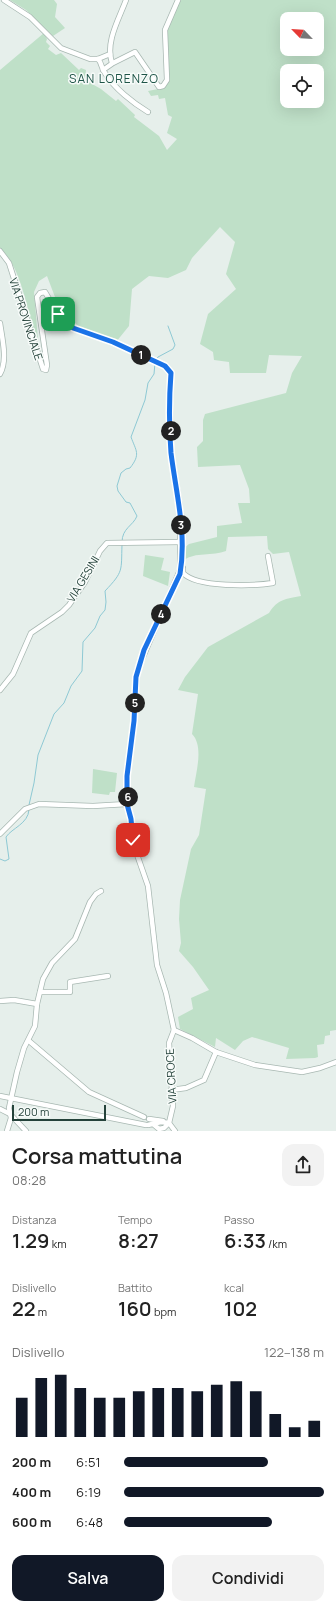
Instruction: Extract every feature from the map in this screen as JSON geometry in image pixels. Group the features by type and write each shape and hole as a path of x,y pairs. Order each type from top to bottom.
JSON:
{"street":[{"path":"4,0 30,17 57,46 79,57 98,59 110,54"},
{"path":"112,63 110,54 113,34 126,0"},
{"path":"103,70 112,63 135,52 159,87 165,84 167,80 165,30 178,0"},
{"path":"98,59 102,63 103,70 114,85 133,102 148,112"},
{"name":"VIA PROVINCIALE","path":"0,251 9,263 43,369 46,370 47,365 37,297 40,293 45,292 58,314 73,328 165,366 171,373 171,452 179,499 181,542"},
{"path":"0,323 3,346 3,368 0,374"},
{"name":"VIA GESINI","path":"0,690 13,674 31,633 62,612 69,605 85,582 100,551 107,543 134,541 181,542"},
{"path":"181,542 180,574 144,650 137,671 134,721 128,765 127,804 131,819 134,846 148,886 157,965 166,993 174,1030 192,1038 216,1052 255,1065 290,1071 311,1071 336,1062"},
{"path":"181,562 184,564 183,574 191,580 230,585 266,584 274,583 268,556"},
{"path":"0,834 25,809 34,806 57,804 93,806 127,804"},
{"path":"7,1131 10,1114 9,1108 17,1072 24,1048 35,1026 37,1004 43,978 52,963 75,939 90,902 96,894 101,891"},
{"path":"40,992 70,992 70,982 108,976"},
{"path":"0,1001 14,1000 37,1004"},
{"name":"VIA CROCE","path":"167,1122 173,1106 169,1043 174,1030"},
{"path":"28,1041 89,1092 146,1118 167,1122 175,1131"},
{"path":"171,1090 186,1088 204,1080 216,1052"},
{"path":"0,1096 148,1125 157,1130 164,1128 167,1122"},
{"path":"0,1109 10,1114 26,1131"},
{"path":"142,1131 148,1125 167,1122"}],"green space":[{"path":"10,0 54,0 57,4 55,17 65,28 53,36 26,10"},
{"path":"178,0 336,0 336,1030 330,1031 330,1035 325,1036 324,1044 317,1045 318,1057 315,1058 286,1059 289,1048 252,1037 243,1041 235,1050 216,1038 215,1047 180,1029 178,1017 193,1009 191,998 209,990 193,967 179,951 181,943 179,919 180,900 191,849 199,835 206,789 194,787 198,759 198,745 192,734 198,694 178,690 185,677 208,647 269,613 272,608 282,600 301,596 289,552 273,554 268,549 267,536 228,537 226,551 193,556 184,560 184,548 189,544 217,537 217,526 242,523 238,503 250,503 249,489 240,465 198,467 197,447 203,441 203,420 205,414 286,393 292,373 302,356 269,355 266,373 230,373 229,362 214,360 213,352 200,344 208,314 236,289 226,274 235,242 220,227 192,258 186,270 168,278 149,276 132,289 129,326 116,342 78,326 58,305 47,276 39,281 34,292 38,340 19,279 8,257 0,248 0,70 44,33 47,39 46,42 50,46 48,49 56,55 61,53 79,70 81,68 86,70 85,80 101,89 116,101 118,99 135,115 134,117 159,136 167,150 177,139 167,133 172,117 168,115 165,98 159,99 158,95 151,96 148,91 163,88 167,84 167,29"},
{"path":"145,555 164,558 161,570 170,572 168,586 143,576"},
{"path":"93,769 117,773 115,792 110,792 109,795 92,793"}],"waterway":[{"path":"156,360 158,357 173,349 175,345 168,326"},
{"path":"122,542 124,533 137,516 130,503 126,502 118,491 117,486 121,473 130,468 136,459 136,449 131,437 145,400 148,383 154,374 155,363"},
{"path":"29,805 38,755 54,714 64,703 71,686 82,671 83,642 95,628 100,616 105,610 105,591 116,579 120,570 122,545"},
{"path":"0,859 5,861 9,859 6,837 26,819 29,810"}],"district":[{"name":"SAN LORENZO","path":"114,79"}],"route":[{"path":"58,314 73,328 113,342 165,366 171,373 171,452 180,507 182,542 181,562 180,574 144,650 138,666 136,677 134,721 127,776 127,804 131,819 133,840"}]}
